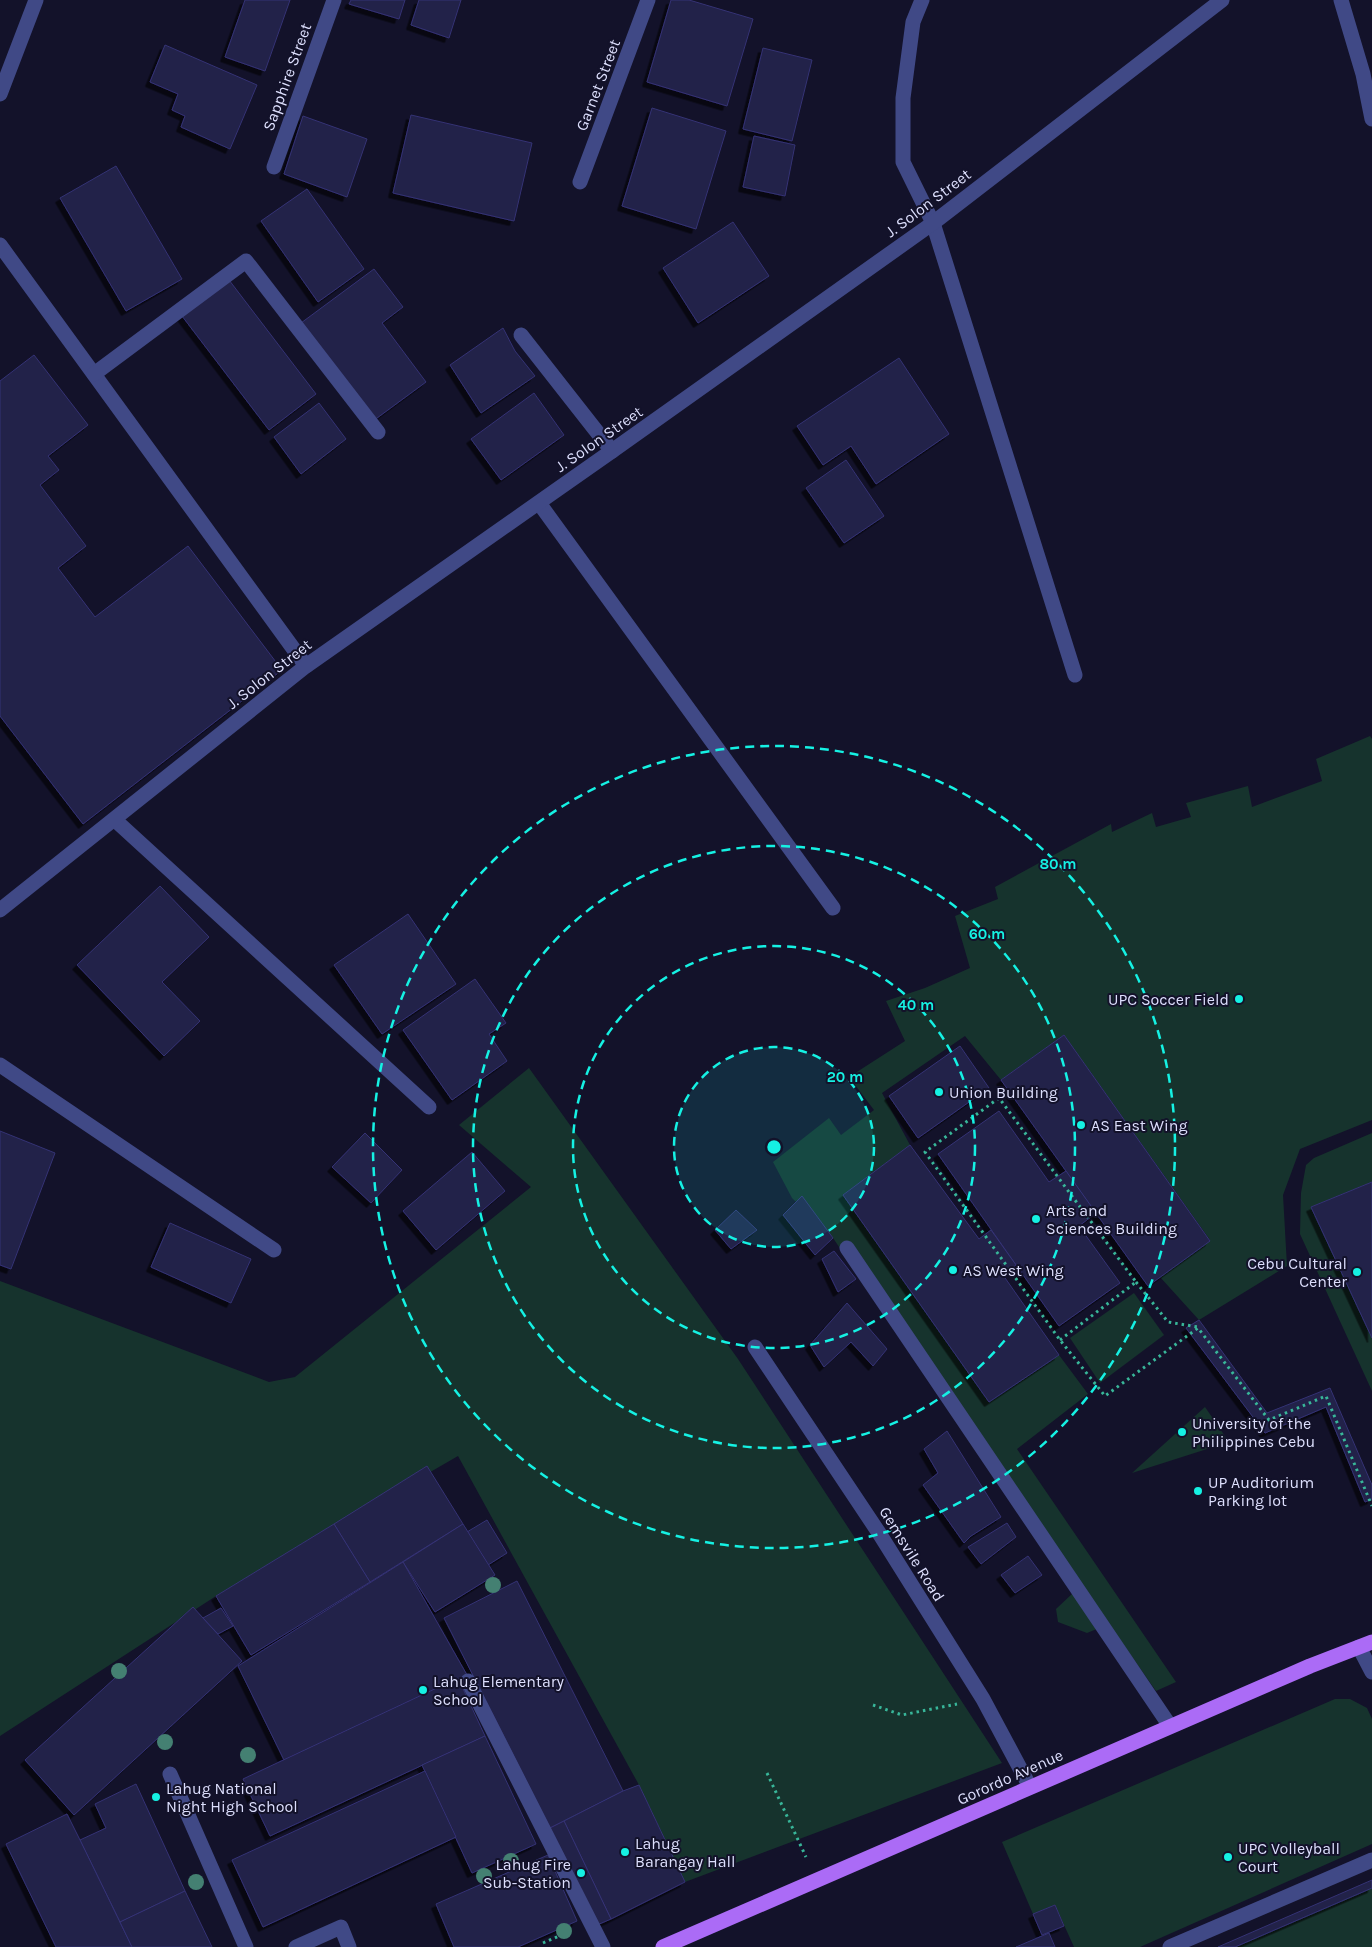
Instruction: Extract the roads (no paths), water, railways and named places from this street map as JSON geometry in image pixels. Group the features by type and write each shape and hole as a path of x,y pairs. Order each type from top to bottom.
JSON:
{"main road":[{"name":"Gorordo Avenue","path":"662,1947 1170,1726 1366,1644"}],"street":[{"path":"0,94 36,0"},
{"name":"Sapphire Street","path":"274,167 334,0"},
{"name":"Garnet Street","path":"580,182 648,0"},
{"path":"922,0 913,22 902,98 903,162 933,224 1075,675"},
{"name":"J. Solon Street","path":"0,910 306,666 933,224 1222,0"},
{"path":"1341,0 1363,74 1372,119"},
{"path":"0,246 306,666"},
{"path":"94,374 246,261 378,432"},
{"path":"521,335 612,452"},
{"path":"539,503 833,908"},
{"path":"115,820 429,1107"},
{"path":"0,1065 274,1250"},
{"path":"847,1248 1170,1726"},
{"name":"Gemsvile Road","path":"754,1346 879,1533 983,1699 1030,1787"},
{"path":"1366,1644 1372,1672"},
{"path":"468,1681 603,1947"},
{"path":"170,1774 246,1947"},
{"path":"1170,1947 1372,1860"},
{"path":"296,1947 341,1927 350,1947"}],"place":[{"name":"UPC Soccer Field","path":"1239,999"},
{"name":"Union Building","path":"939,1092"},
{"name":"AS East Wing","path":"1081,1125"},
{"name":"Arts and Sciences Building","path":"1036,1219"},
{"name":"AS West Wing","path":"953,1270"},
{"name":"Cebu Cultural Center","path":"1357,1272"},
{"name":"University of the Philippines Cebu","path":"1182,1432"},
{"name":"UP Auditorium Parking lot","path":"1198,1491"},
{"name":"Lahug Elementary School","path":"423,1690"},
{"name":"Lahug National Night High School","path":"156,1797"},
{"name":"Lahug Barangay Hall","path":"625,1852"},
{"name":"UPC Volleyball Court","path":"1228,1857"},
{"name":"Lahug Fire Sub-Station","path":"581,1873"}]}
